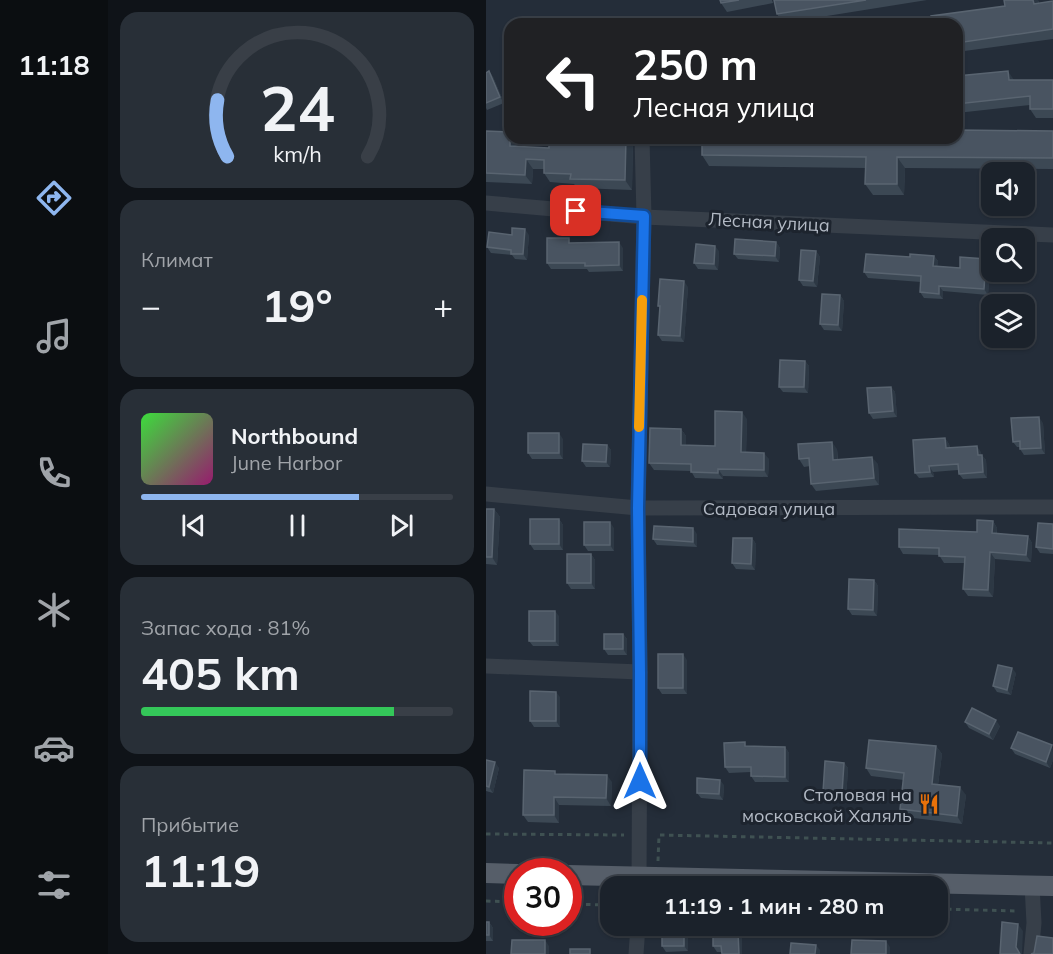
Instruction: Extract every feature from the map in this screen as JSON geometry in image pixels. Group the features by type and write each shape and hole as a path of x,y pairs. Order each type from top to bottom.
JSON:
{"main road":[{"path":"486,873 504,874"},
{"path":"582,876 600,877"},
{"path":"948,884 1053,886"}],"street":[{"path":"642,144 644,216 638,508 639,835 644,876"},
{"name":"Лесная улица","path":"486,203 644,216 1053,235"},
{"name":"Садовая улица","path":"486,494 638,508 1053,507"},
{"path":"486,666 640,672"},
{"path":"1031,954 1032,885"},
{"path":"636,954 637,936"}],"path":[{"path":"486,834 1053,843"},
{"path":"646,876 659,835"},
{"path":"486,901 504,902"},
{"path":"582,904 600,905"},
{"path":"948,909 1033,912"}],"building":[{"path":"720,0 739,0 721,3"},
{"path":"774,0 866,0 777,14"},
{"path":"1004,0 1033,0 1034,4 1053,1 1053,29 963,42 963,18 931,18 931,16 1005,6"},
{"path":"489,71 500,97 486,103 486,73"},
{"path":"1008,71 1009,80 1053,80 1053,109 1030,109 1030,96 963,103 963,75"},
{"path":"963,130 1053,131 1053,158 897,157 897,184 865,184 866,157 702,155 702,144 963,144"},
{"path":"486,131 504,132 504,144 510,144 510,146 549,148 549,144 626,144 625,180 570,179 571,174 544,173 544,160 526,159 525,175 486,173"},
{"path":"512,228 525,229 523,254 511,254 511,250 487,247 489,232 512,235"},
{"path":"547,238 569,238 569,243 619,242 619,265 585,266 585,263 547,263"},
{"path":"735,239 776,242 775,256 734,254"},
{"path":"696,244 715,246 714,264 694,263"},
{"path":"801,250 816,251 813,281 799,280"},
{"path":"866,254 934,256 933,266 960,268 960,257 981,259 981,282 984,282 984,289 939,286 939,294 920,292 921,276 864,272"},
{"path":"660,279 684,281 680,336 658,335"},
{"path":"822,294 840,295 838,325 820,324"},
{"path":"780,360 805,361 804,387 779,387"},
{"path":"891,387 893,411 869,413 867,388"},
{"path":"715,411 742,412 741,452 764,453 764,470 718,469 718,473 691,472 691,464 649,463 650,428 681,429 681,445 715,446"},
{"path":"1039,417 1041,448 1020,449 1020,441 1013,442 1011,418"},
{"path":"528,433 559,433 559,453 528,453"},
{"path":"945,438 946,448 977,446 978,455 982,455 983,472 959,474 958,464 929,466 930,472 915,473 913,440"},
{"path":"832,442 833,460 872,457 874,478 811,484 809,458 799,459 798,444"},
{"path":"583,444 607,445 606,462 582,461"},
{"path":"486,509 494,509 492,557 486,557"},
{"path":"530,519 559,519 559,544 530,544"},
{"path":"977,520 993,521 992,533 1028,536 1026,555 990,552 988,590 963,589 965,557 939,556 939,548 899,547 899,529 977,532"},
{"path":"584,522 610,522 610,545 584,545"},
{"path":"1038,523 1053,524 1053,549 1036,547"},
{"path":"654,526 693,528 693,542 653,539"},
{"path":"733,538 752,538 751,564 732,563"},
{"path":"567,554 591,554 591,583 567,583"},
{"path":"849,579 874,580 873,610 848,609"},
{"path":"529,611 555,611 555,641 529,641"},
{"path":"604,634 623,634 623,649 604,649"},
{"path":"658,654 683,654 683,688 658,688"},
{"path":"998,665 1012,668 1007,690 993,686"},
{"path":"530,691 556,692 556,721 530,721"},
{"path":"972,708 996,720 989,734 965,722"},
{"path":"1018,732 1052,745 1046,762 1011,748"},
{"path":"869,740 936,746 932,784 960,787 957,816 900,809 904,773 866,768"},
{"path":"745,742 745,746 785,747 785,777 751,776 751,767 725,767 724,743"},
{"path":"486,760 495,762 489,787 486,786"},
{"path":"825,761 844,763 842,793 823,792"},
{"path":"524,770 555,771 555,774 607,775 606,798 554,797 554,815 523,815"},
{"path":"697,778 720,780 719,794 697,793"},
{"path":"486,922 489,922 489,935 486,935"},
{"path":"1002,922 1018,924 1016,947 1020,954 1000,954"},
{"path":"662,936 684,936 684,946 662,946"},
{"path":"713,936 738,936 739,954 722,954 721,946 713,946"},
{"path":"1037,936 1053,938 1053,954 1031,954 1034,953"},
{"path":"512,940 545,940 545,954 511,954"},
{"path":"852,940 886,941 886,954 851,954"},
{"path":"791,943 816,945 815,954 790,954"},
{"path":"570,949 590,949 590,954 570,954"}],"slow traffic":[{"path":"639,427 642,300"}],"place":[{"name":"Столовая на московской Халяль","path":"929,804"}],"route":[{"path":"576,211 644,216 638,508 640,781"}]}
